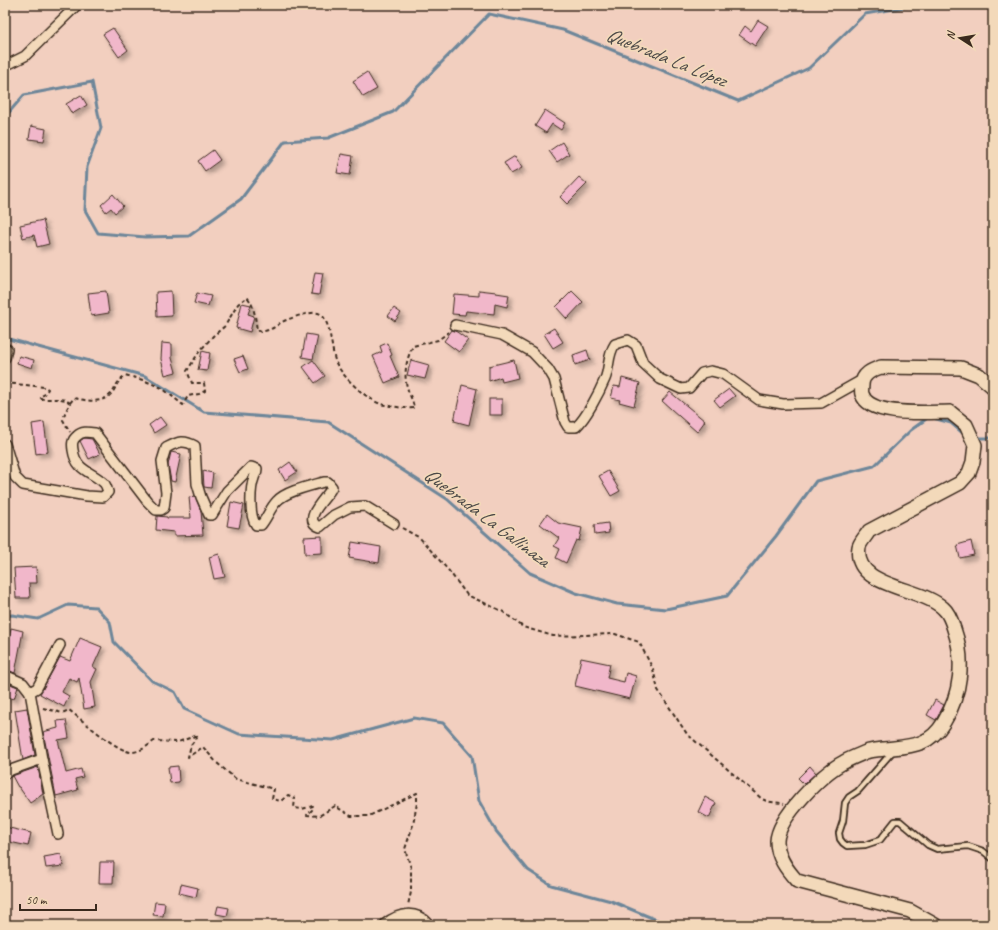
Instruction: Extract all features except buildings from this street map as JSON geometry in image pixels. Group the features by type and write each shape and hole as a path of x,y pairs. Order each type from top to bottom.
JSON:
{"main road":[{"path":"935,925 910,911 797,881 789,872 779,856 777,841 780,830 792,809 826,774 844,762 868,751 914,746 925,742 935,735 944,722 953,702 959,682 960,668 958,640 951,618 943,608 923,595 885,583 865,571 860,560 859,546 869,531 960,483 969,473 973,462 975,445 966,425 950,412 903,413 880,409 869,403 862,395 862,380 870,371 881,367 961,368 979,375 993,387"},
{"path":"387,925 394,919 405,916 412,916 422,920 426,925"}],"street":[{"path":"5,64 11,63 25,56 77,5"},
{"path":"455,325 502,335 532,352 548,369 554,379 564,422 568,427 576,427 582,422 605,378 610,351 615,344 628,340 636,345 642,363 660,379 681,390 689,388 702,373 711,371 722,374 759,400 783,404 821,403 862,380"},
{"path":"5,348 7,353 5,358"},
{"path":"5,444 15,477 23,485 87,496 102,497 108,492 106,484 78,466 73,455 72,444 78,434 85,432 95,433 147,501 156,510 161,510 164,508 166,493 162,461 166,448 178,442 187,442 196,446 197,484 209,515 216,512 228,491 251,467 257,469 257,473 253,478 251,496 252,519 256,525 260,525 264,521 278,500 293,492 324,482 328,482 332,487 331,492 315,510 313,521 316,526 320,527 334,515 350,507 365,506 394,524"},
{"path":"30,692 37,688 60,645"},
{"path":"5,675 23,684 30,692 58,834"},
{"path":"5,774 11,770 42,759"}],"lane":[{"path":"895,748 858,791 849,796 845,803 839,833 843,843 848,846 865,846 880,840 895,821 900,821 928,845 942,849 968,846 983,851 993,859"}],"path":[{"path":"74,439 63,420 70,403 74,398 90,401 100,400 109,396 114,390 117,382 125,375 143,380 162,388 184,405 188,396 205,391 204,382 192,383 187,371 213,336 225,326 238,304 247,297 252,302 257,330 261,332 293,318 316,312 321,314 326,321 336,363 345,376 369,397 381,404 409,409 414,408 408,391 406,379 409,354 413,346 438,340 446,335 455,325"},
{"path":"5,383 45,387 48,389 40,398 66,400 70,403"},
{"path":"394,524 420,538 449,571 467,595 502,611 523,627 553,636 615,634 639,642 653,669 658,690 687,734 762,799 769,803 781,803 792,809"},
{"path":"33,705 62,713 69,710 111,744 131,753 144,750 154,741 178,742 198,735 191,745 188,757 203,747 217,763 236,779 274,789 272,799 282,801 288,795 295,798 294,808 302,809 313,806 312,810 307,815 319,816 335,806 351,816 369,816 397,804 417,793 413,824 405,848 411,868 411,892 405,916"}],"waterway":[{"name":"Quebrada La López","path":"5,117 24,95 92,82 101,128 87,167 85,210 98,233 145,237 189,236 241,199 285,141 328,138 393,112 489,14 563,30 738,101 809,68 865,14 917,5"},
{"name":"Quebrada La Gallinaza","path":"5,338 145,376 204,412 328,422 447,499 530,573 576,593 617,604 666,609 727,596 776,536 816,481 874,466 911,430 929,417 951,423 965,435"},
{"name":"Quebrada La Gallinaza","path":"980,438 991,438 993,441"},
{"path":"5,616 12,615 38,619 68,605 96,607 110,622 114,642 152,681 175,692 184,709 239,734 333,740 414,718 443,723 472,756 479,801 496,831 528,870 551,885 611,901 669,925"}]}
